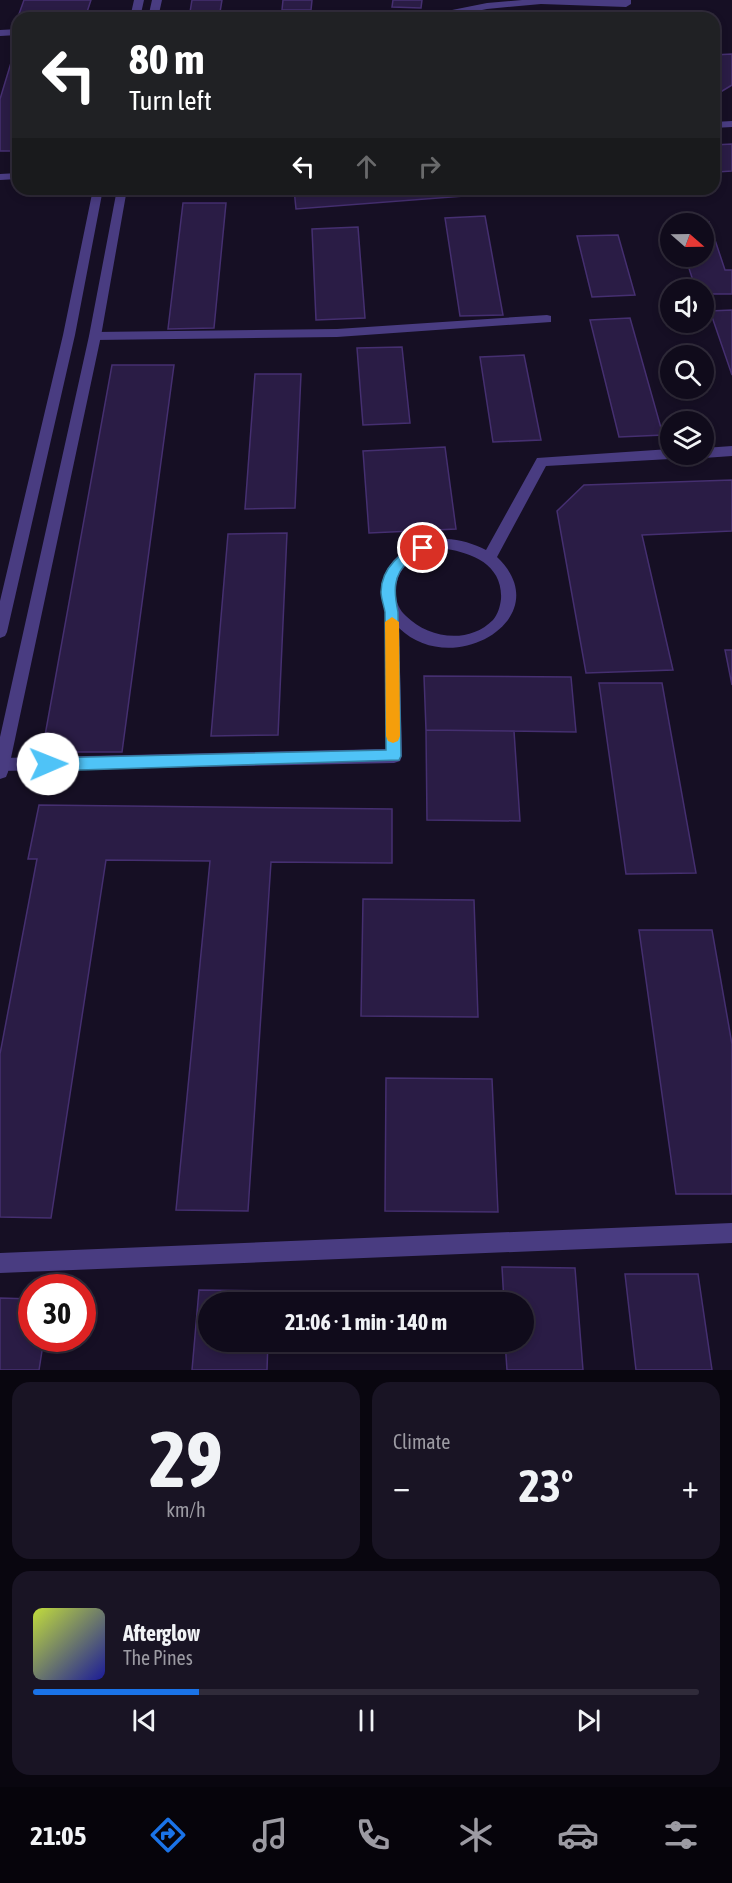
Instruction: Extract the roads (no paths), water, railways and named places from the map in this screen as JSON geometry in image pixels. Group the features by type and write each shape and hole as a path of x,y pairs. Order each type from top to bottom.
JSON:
{"street":[{"path":"459,12 541,0 626,4 626,0"},
{"path":"0,632 69,335 97,195"},
{"path":"121,195 95,336 1,769 394,756 392,612 387,592 391,573 404,558 423,548 446,544 469,548 489,558 503,574 510,592 506,612 494,628 474,640 450,644 426,640 405,628 392,612"},
{"path":"95,336 337,333 547,319"},
{"path":"714,452 732,451"},
{"path":"489,558 542,461 660,455"},
{"path":"0,1263 732,1233"}]}
